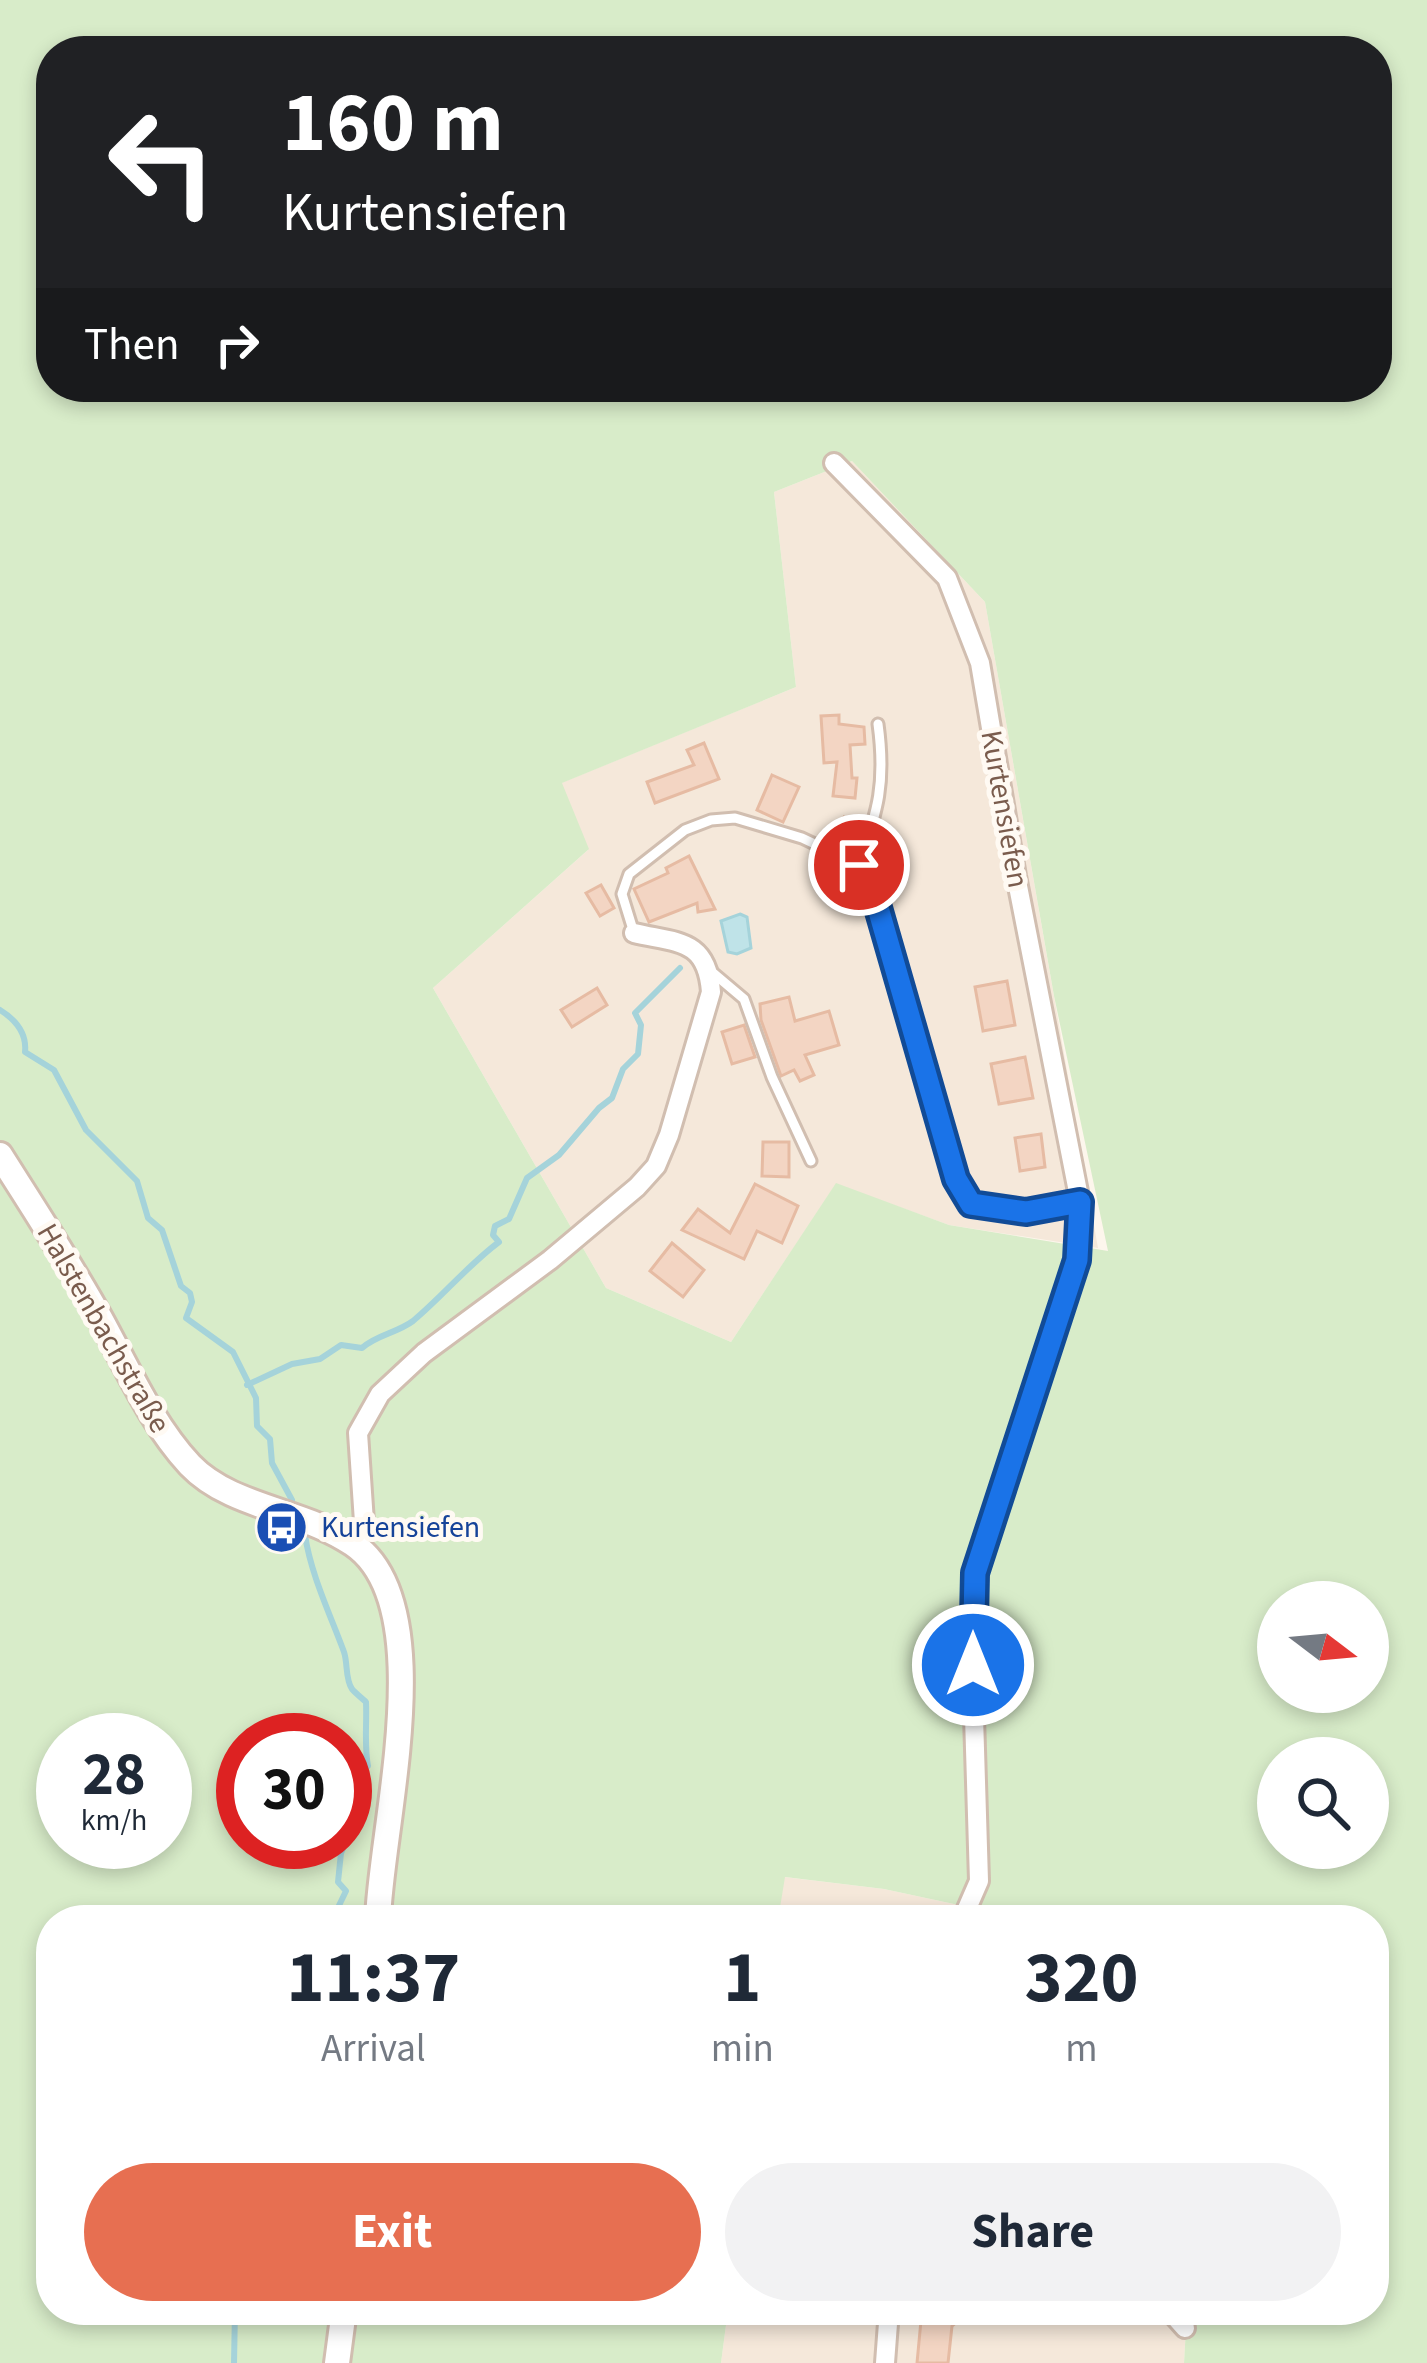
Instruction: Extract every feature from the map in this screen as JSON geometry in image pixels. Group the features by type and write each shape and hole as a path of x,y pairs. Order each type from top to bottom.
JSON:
{"street":[{"name":"Kurtensiefen","path":"833,463 947,578 980,663 1080,1202 1077,1260 975,1573 971,1617 980,1881 969,1905"},
{"path":"380,1905 396,1783 398,1649 392,1608 377,1568 355,1545 364,1522 358,1433 380,1394 424,1354 550,1259 656,1166 711,992 710,970 692,947 671,938 634,933"},
{"name":"Halstenbachstraße","path":"0,1155 80,1282 166,1436 194,1469 224,1488 355,1545"},
{"path":"337,2363 342,2325"},
{"path":"885,2363 888,2325"},
{"path":"1182,2325 1185,2328"}],"lane":[{"path":"859,865 880,803 883,760 878,724"},
{"path":"634,933 622,894 629,874 685,830 711,820 736,818 758,824 859,865 874,894 963,1192 971,1204 1026,1212 1080,1202"},
{"path":"710,970 744,999 772,1077 811,1161"}],"shaded area":[{"path":"852,461 985,602 1098,1248 949,1225 836,1184 731,1342 606,1288 433,988 588,850 561,783 796,687 774,492"},
{"path":"784,1877 884,1889 959,1905 780,1905"},
{"path":"726,2325 1186,2325 1184,2363 721,2363"}],"green space":[{"path":"0,0 1427,0 1427,2363 1184,2363 1186,2325 1389,2325 1389,1905 959,1905 884,1889 785,1877 780,1905 36,1905 36,2325 726,2325 721,2363 0,2363","holes":["852,461 985,602 1054,996 1108,1251 949,1225 836,1183 731,1342 606,1288 433,988 589,849 562,783 796,687 774,492"]}],"water":[{"path":"740,914 747,917 751,948 737,954 728,952 721,921"}],"building":[{"path":"839,715 839,724 864,727 865,744 850,745 852,778 857,778 855,798 833,796 837,762 824,763 821,716"},
{"path":"704,743 719,779 655,803 647,782 694,765 687,750"},
{"path":"772,775 799,787 783,822 757,810"},
{"path":"844,817 861,826 849,848 832,839"},
{"path":"689,856 715,909 698,912 697,903 649,922 634,889 668,873 666,868"},
{"path":"601,885 614,908 600,916 586,893"},
{"path":"1007,981 1015,1025 983,1031 975,987"},
{"path":"597,988 607,1005 572,1027 561,1010"},
{"path":"789,997 795,1021 829,1011 839,1045 805,1055 814,1075 800,1081 794,1070 781,1076 761,1020 760,1004"},
{"path":"744,1025 755,1057 732,1064 722,1032"},
{"path":"1025,1057 1033,1098 999,1104 991,1064"},
{"path":"1041,1134 1045,1167 1020,1171 1015,1138"},
{"path":"763,1142 789,1142 789,1177 762,1176"},
{"path":"755,1184 798,1206 782,1243 757,1231 744,1259 682,1230 698,1209 730,1233"},
{"path":"672,1243 704,1270 683,1297 650,1271"},
{"path":"921,2325 953,2325 948,2363 917,2363"}],"waterway":[{"path":"247,1385 292,1364 320,1359 341,1345 362,1348 407,1325 499,1242 493,1235 495,1226 509,1219 527,1178 559,1155 612,1098 623,1069 638,1054 641,1025 635,1013 680,968"},
{"path":"0,1010 19,1028 25,1052 54,1070 86,1130 137,1181 148,1218 162,1230 181,1286 190,1293 186,1318 233,1352 256,1398 257,1426 270,1439 272,1463 292,1500"},
{"path":"305,1535 316,1580 344,1652 350,1685 366,1702 368,1766 351,1789 355,1819 341,1853 338,1882 346,1891 339,1905"},
{"path":"234,2363 235,2325"}],"place":[{"name":"Kurtensiefen","path":"282,1527"}],"route":[{"path":"859,865 874,894 956,1179 971,1204 1026,1212 1080,1202 1077,1260 975,1573 973,1665"}]}
